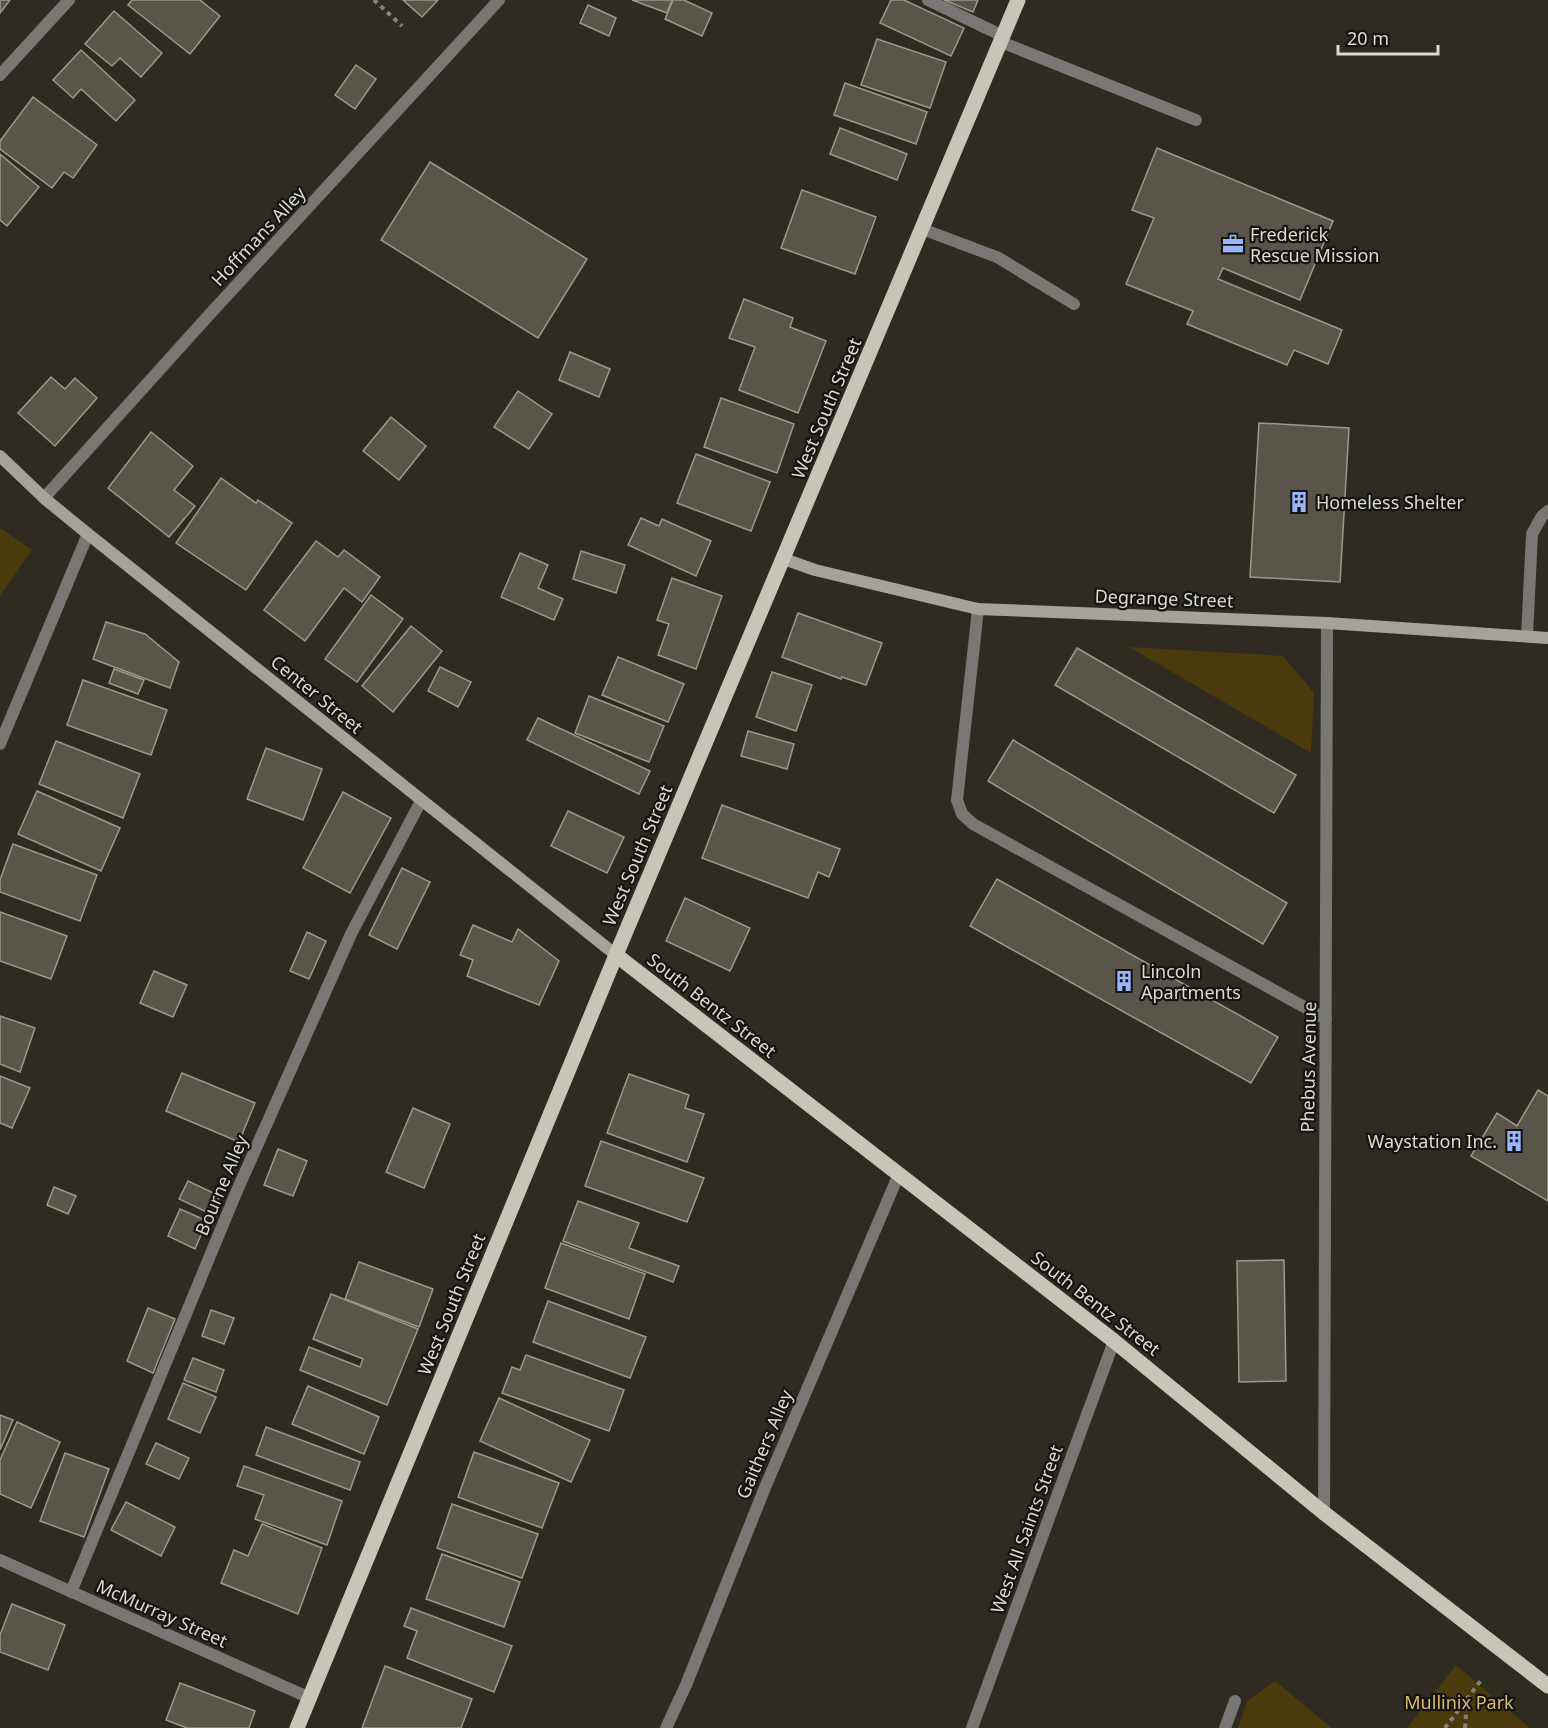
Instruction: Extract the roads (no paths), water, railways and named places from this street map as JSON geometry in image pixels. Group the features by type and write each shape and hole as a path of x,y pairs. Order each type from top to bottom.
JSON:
{"main road":[{"name":"West South Street","path":"297,1728 616,955 1018,0"},
{"name":"South Bentz Street","path":"616,955 1114,1341 1324,1513 1548,1686"}],"street":[{"path":"0,75 69,0"},
{"name":"Hoffmans Alley","path":"44,498 499,0"},
{"path":"928,0 1002,39 1196,120"},
{"path":"922,229 997,257 1074,304"},
{"name":"Center Street","path":"0,456 44,498 88,534 616,955"},
{"path":"1527,636 1532,534 1542,516 1548,511"},
{"path":"0,744 88,534"},
{"name":"Degrange Street","path":"784,559 815,570 978,609 1327,623 1548,638"},
{"path":"978,609 957,800 962,814 973,824 1326,1019"},
{"name":"Phebus Avenue","path":"1324,1513 1327,623"},
{"name":"Bourne Alley","path":"71,1592 236,1193 342,955 422,801"},
{"name":"Gaithers Alley","path":"666,1728 686,1685 825,1343 899,1174"},
{"name":"West All Saints Street","path":"972,1728 1114,1341"},
{"name":"McMurray Street","path":"0,1560 310,1698"},
{"path":"1225,1728 1235,1701"}],"place":[{"name":"Frederick Rescue Mission","path":"1233,244"},
{"name":"Homeless Shelter","path":"1299,502"},
{"name":"Lincoln Apartments","path":"1124,981"},
{"name":"Waystation Inc.","path":"1514,1141"}],"park label":[{"name":"Mullinix Park","path":"1459,1702"}]}
